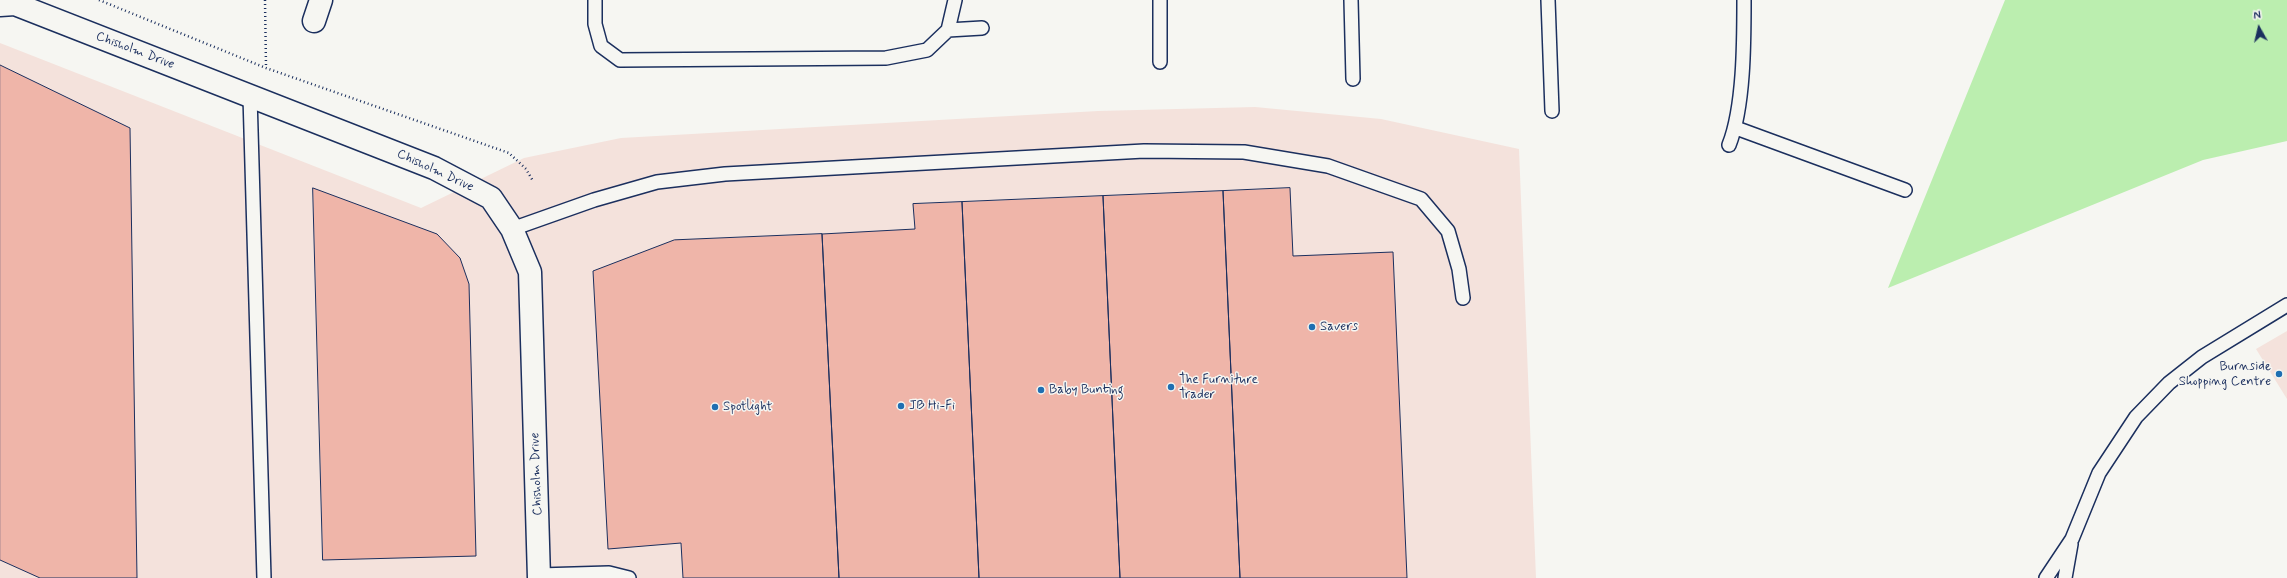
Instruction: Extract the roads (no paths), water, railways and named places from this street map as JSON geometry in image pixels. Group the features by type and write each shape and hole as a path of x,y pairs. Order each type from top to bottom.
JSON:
{"street":[{"path":"314,20 321,0"},
{"name":"Chisholm Drive","path":"9,3 434,168 490,198 512,229 530,272 539,577"}],"lane":[{"path":"595,0 595,24 601,46 620,60 886,58 927,50 948,30 955,0"},
{"path":"1160,0 1160,62"},
{"path":"1351,0 1353,79"},
{"path":"1548,0 1552,111"},
{"path":"1729,146 1736,128 1744,39 1744,0"},
{"path":"948,30 982,28"},
{"path":"250,96 264,578"},
{"path":"1736,128 1905,190"},
{"path":"512,229 594,200 657,182 724,174 1144,150 1244,152 1328,166 1421,198 1448,231 1459,269 1462,298"},
{"path":"2046,578 2072,539 2099,473 2136,417 2169,383 2202,358 2287,305"},
{"path":"2065,578 2072,539"},
{"path":"539,577 609,573 629,578"}],"place":[{"name":"Savers","path":"1312,327"},
{"name":"Burnside Shopping Centre","path":"2279,374"},
{"name":"The Furniture Trader","path":"1171,387"},
{"name":"Baby Bunting","path":"1041,390"},
{"name":"JB Hi-Fi","path":"901,406"},
{"name":"Spotlight","path":"715,407"}]}
